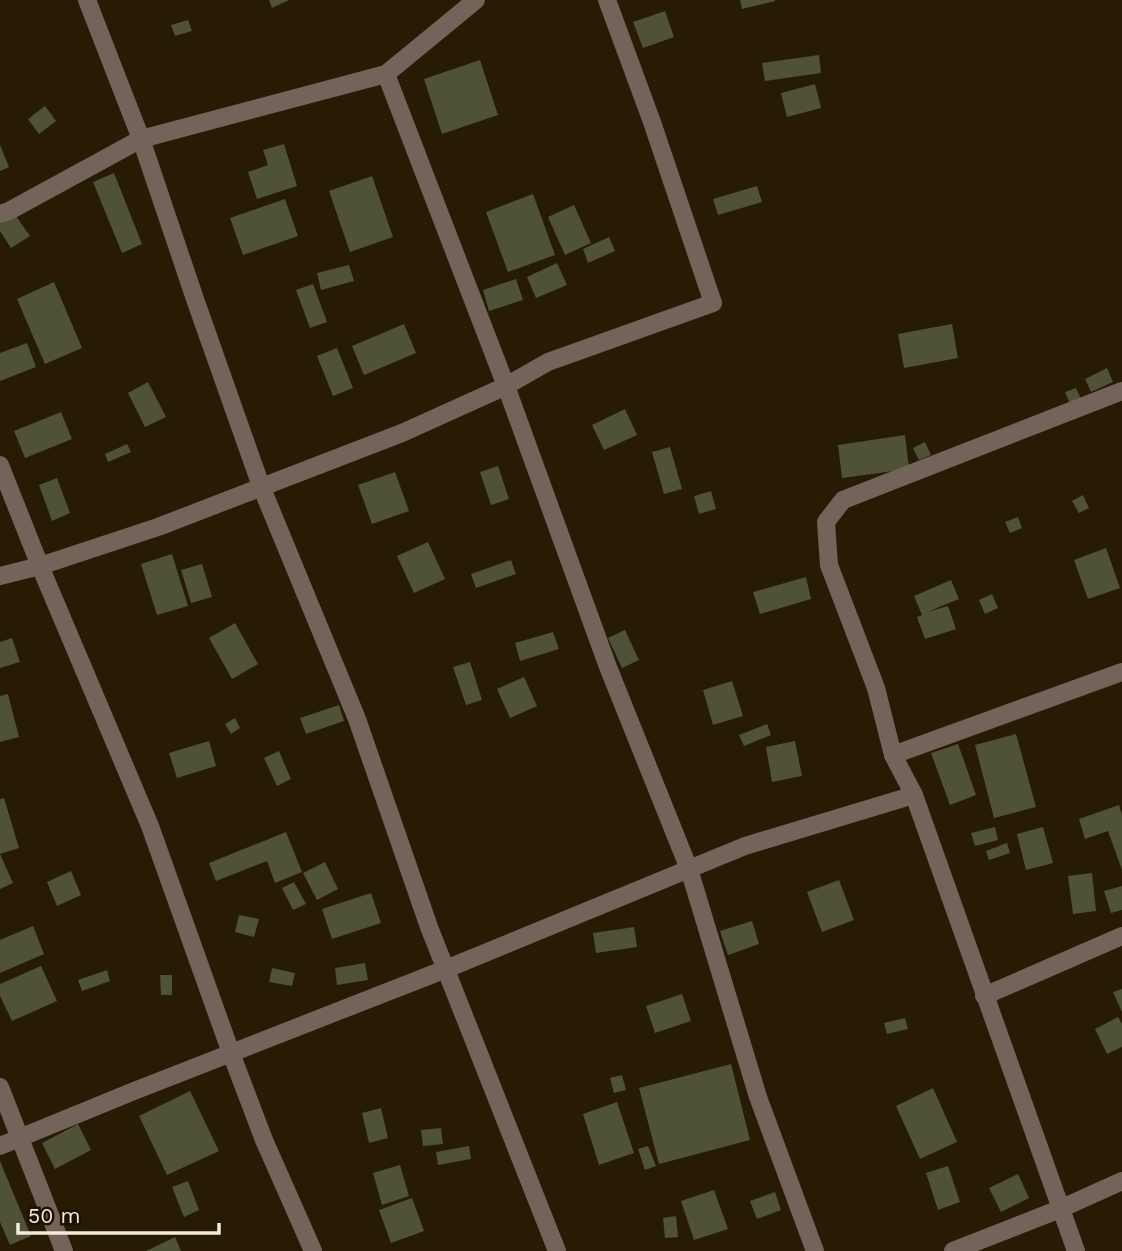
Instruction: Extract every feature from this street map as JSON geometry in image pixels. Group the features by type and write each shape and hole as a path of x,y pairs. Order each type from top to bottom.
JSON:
{"street":[{"path":"87,0 141,139 261,486 357,719 429,927 556,1251"},
{"path":"0,214 141,139 386,74 475,0"},
{"path":"0,576 40,566 158,527 402,433 506,386 548,362 713,303 652,122 607,0"},
{"path":"386,74 506,386 608,667 689,869 758,1097 815,1251"},
{"path":"1076,1251 914,795 893,755 876,688 829,565 826,522 843,500 1122,391"},
{"path":"0,465 149,826 230,1053 264,1140 313,1251"},
{"path":"893,755 1122,672"},
{"path":"0,1146 446,969 745,846 914,795"},
{"path":"984,996 1122,936"},
{"path":"0,1087 64,1251"},
{"path":"953,1251 1060,1209 1122,1181"}],"building":[{"path":"269,0 289,0 272,8"},
{"path":"740,0 775,0 775,1 742,9"},
{"path":"665,11 674,37 643,48 633,22"},
{"path":"188,20 192,31 175,36 171,25"},
{"path":"819,55 821,73 765,81 762,63"},
{"path":"480,60 498,115 442,134 424,79"},
{"path":"815,84 821,108 787,117 781,93"},
{"path":"45,106 56,121 39,134 28,119"},
{"path":"284,144 297,186 257,199 248,172 268,165 263,150"},
{"path":"0,145 9,167 0,171"},
{"path":"114,173 142,244 122,253 93,182"},
{"path":"372,176 393,237 350,252 329,191"},
{"path":"757,186 762,202 718,215 713,199"},
{"path":"533,194 555,255 508,272 486,212"},
{"path":"285,199 298,236 243,255 230,218"},
{"path":"574,205 591,243 565,255 548,217"},
{"path":"13,212 30,236 11,248 0,231 0,221"},
{"path":"609,237 615,251 588,263 583,249"},
{"path":"557,263 567,285 536,298 527,277"},
{"path":"349,265 354,281 321,290 317,273"},
{"path":"516,279 523,300 489,311 483,290"},
{"path":"54,282 82,348 45,364 17,299"},
{"path":"313,284 327,322 310,328 296,290"},
{"path":"404,324 416,353 364,375 352,346"},
{"path":"952,324 958,358 904,368 898,334"},
{"path":"27,343 36,367 0,381 0,353"},
{"path":"337,348 353,388 333,396 317,356"},
{"path":"1107,368 1113,382 1091,392 1085,379"},
{"path":"148,382 166,417 145,427 128,393"},
{"path":"1076,388 1081,399 1070,404 1065,392"},
{"path":"625,409 637,435 604,450 592,425"},
{"path":"61,412 72,439 25,458 14,431"},
{"path":"905,435 909,469 842,478 838,445"},
{"path":"925,442 931,455 919,460 913,448"},
{"path":"127,444 131,452 108,462 105,454"},
{"path":"670,447 682,489 664,494 652,452"},
{"path":"498,466 509,499 491,505 480,472"},
{"path":"395,472 409,511 372,524 358,485"},
{"path":"57,478 70,513 52,521 39,485"},
{"path":"711,491 716,509 699,514 694,496"},
{"path":"1083,495 1089,508 1079,513 1072,501"},
{"path":"1018,517 1022,528 1010,533 1005,522"},
{"path":"428,542 445,579 414,593 397,556"},
{"path":"1106,548 1120,588 1088,599 1074,560"},
{"path":"172,554 188,606 157,615 141,564"},
{"path":"511,560 516,574 476,588 471,574"},
{"path":"202,564 212,597 191,603 181,570"},
{"path":"806,577 811,599 760,614 753,592"},
{"path":"951,580 959,599 927,612 948,606 956,629 925,639 917,617 922,615 914,596"},
{"path":"992,594 998,608 985,614 979,600"},
{"path":"235,623 258,664 232,679 209,638"},
{"path":"625,630 639,660 622,668 608,638"},
{"path":"553,632 559,649 520,661 515,643"},
{"path":"12,638 20,662 0,668 0,642"},
{"path":"470,662 482,700 466,705 453,667"},
{"path":"524,677 537,706 510,718 497,689"},
{"path":"732,681 743,716 713,725 703,690"},
{"path":"8,694 19,737 0,742 0,696"},
{"path":"339,705 344,721 306,734 300,718"},
{"path":"235,718 240,728 231,734 225,724"},
{"path":"767,724 771,735 744,746 739,735"},
{"path":"1016,734 1036,807 994,818 975,745"},
{"path":"209,741 216,766 177,778 169,753"},
{"path":"795,741 802,776 772,782 766,747"},
{"path":"958,744 976,795 950,805 931,753"},
{"path":"279,751 291,779 277,786 264,758"},
{"path":"4,798 19,848 0,854 0,799"},
{"path":"1119,805 1122,815 1122,870 1108,831 1085,839 1079,819"},
{"path":"995,827 998,840 975,846 971,833"},
{"path":"1043,827 1053,863 1026,870 1017,834"},
{"path":"286,832 302,872 275,883 267,861 216,881 209,863"},
{"path":"1007,843 1010,853 989,860 986,851"},
{"path":"0,854 13,883 0,889"},
{"path":"325,862 338,889 317,900 303,873"},
{"path":"71,871 81,895 57,906 47,882"},
{"path":"1092,873 1096,911 1073,914 1068,876"},
{"path":"839,880 854,920 822,932 807,892"},
{"path":"294,882 306,904 293,910 282,888"},
{"path":"1122,886 1122,910 1111,913 1104,891"},
{"path":"371,893 381,923 332,939 322,909"},
{"path":"239,915 259,919 254,937 235,932"},
{"path":"752,921 759,944 728,955 720,931"},
{"path":"33,926 44,954 0,973 0,940"},
{"path":"634,927 637,947 596,953 593,933"},
{"path":"365,963 368,980 337,985 335,968"},
{"path":"41,966 57,1001 12,1021 0,996 0,984"},
{"path":"272,968 295,973 292,986 269,982"},
{"path":"107,970 110,981 82,991 78,980"},
{"path":"160,975 172,975 172,995 161,995"},
{"path":"1122,989 1122,1012 1113,992"},
{"path":"682,994 691,1021 655,1033 646,1006"},
{"path":"1118,1017 1122,1024 1122,1047 1107,1054 1095,1029"},
{"path":"905,1018 908,1029 887,1034 884,1023"},
{"path":"731,1064 750,1140 659,1164 639,1088"},
{"path":"622,1075 626,1090 614,1093 610,1078"},
{"path":"933,1088 957,1142 920,1159 896,1106"},
{"path":"190,1091 219,1151 167,1175 139,1116"},
{"path":"617,1102 634,1153 599,1165 583,1114"},
{"path":"381,1108 388,1138 369,1143 362,1113"},
{"path":"78,1124 91,1150 55,1169 42,1143"},
{"path":"441,1128 443,1144 423,1146 421,1130"},
{"path":"469,1146 471,1159 438,1165 436,1152"},
{"path":"648,1146 656,1166 645,1170 638,1149"},
{"path":"0,1161 31,1236 10,1245 0,1222"},
{"path":"400,1165 409,1196 382,1205 373,1173"},
{"path":"948,1166 960,1202 938,1210 926,1173"},
{"path":"1018,1174 1029,1198 1001,1212 989,1188"},
{"path":"188,1181 199,1210 184,1217 172,1187"},
{"path":"714,1190 728,1229 694,1240 681,1201"},
{"path":"775,1192 781,1210 757,1219 750,1201"},
{"path":"412,1198 424,1231 391,1243 379,1210"},
{"path":"676,1216 678,1237 665,1238 663,1218"},
{"path":"175,1237 181,1251 146,1251"}]}
